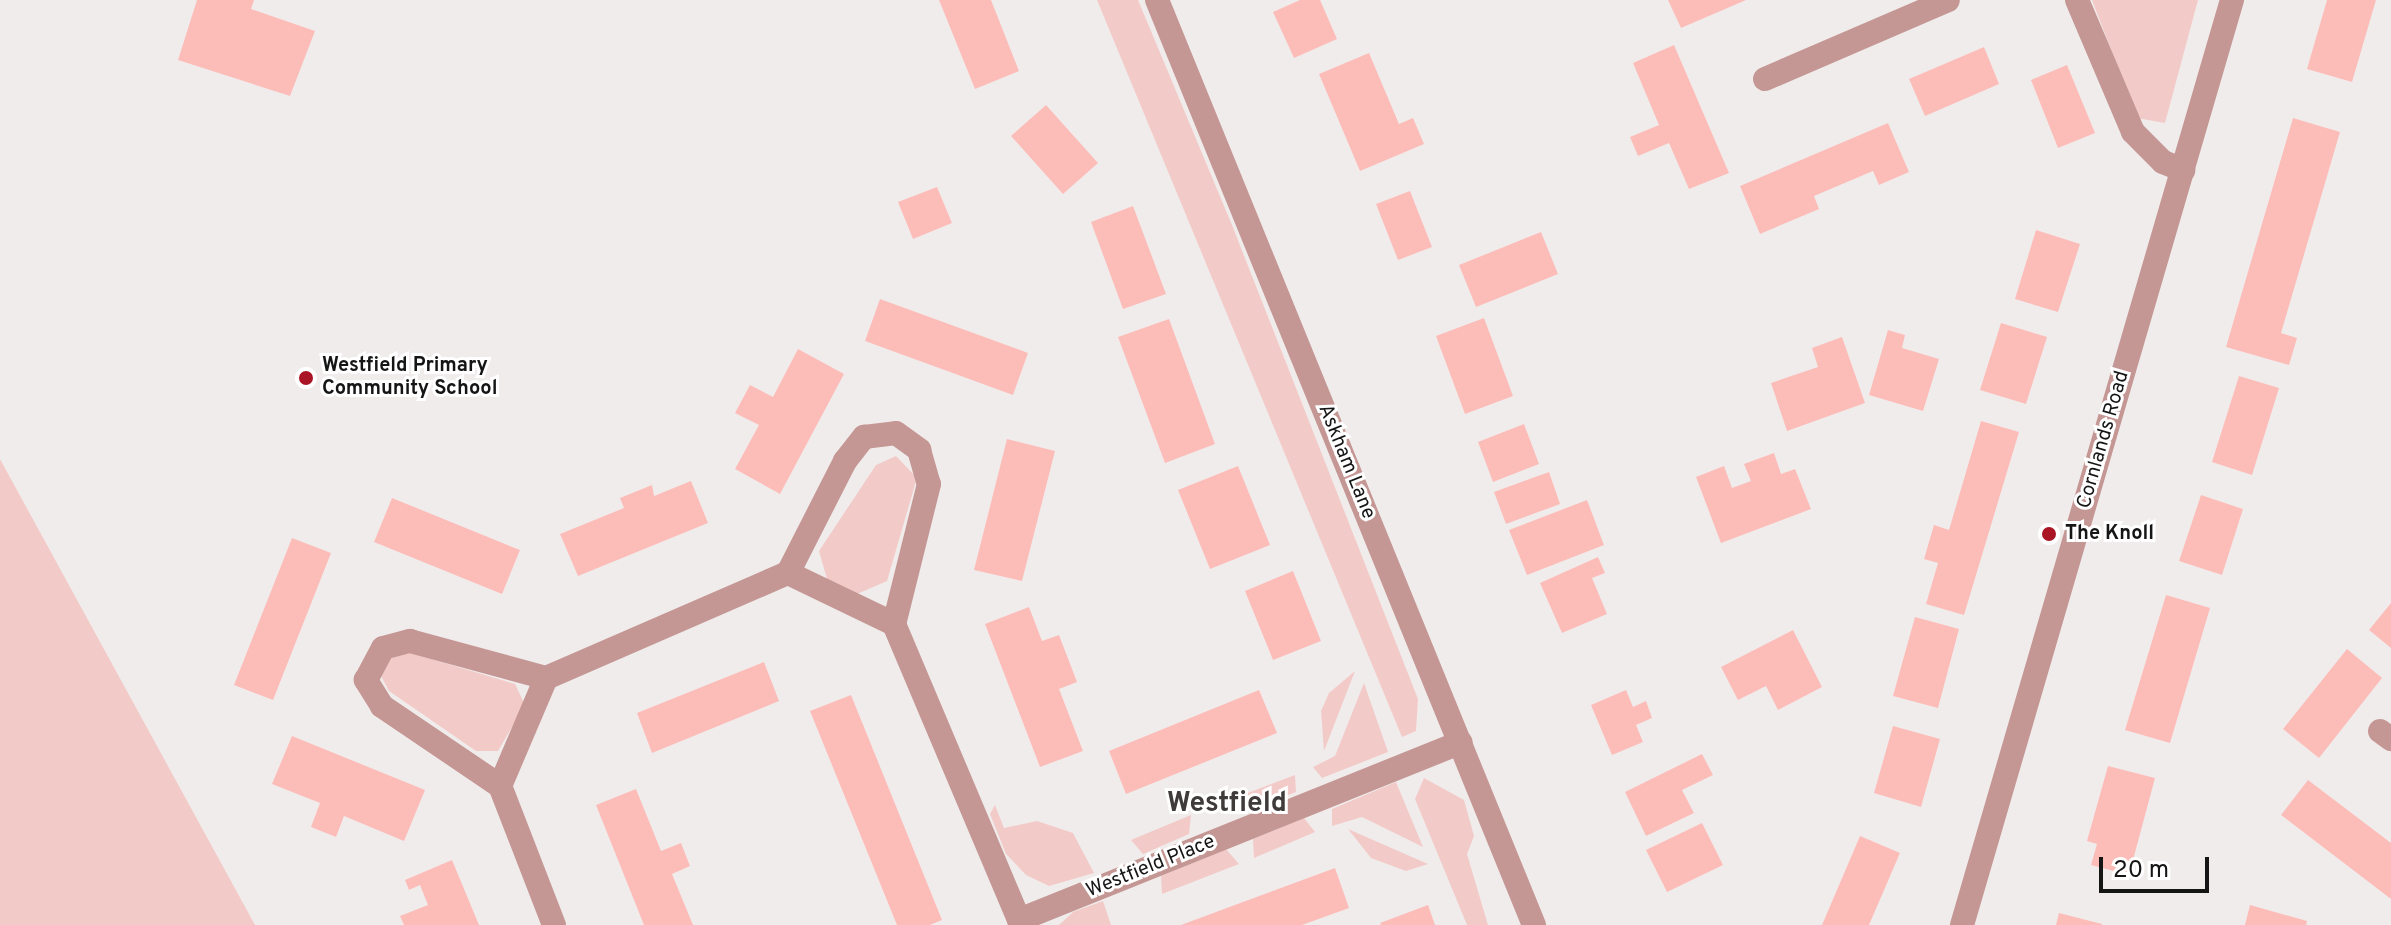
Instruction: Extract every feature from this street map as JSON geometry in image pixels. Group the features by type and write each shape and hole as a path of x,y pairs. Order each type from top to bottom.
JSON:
{"street":[{"name":"Askham Lane","path":"1157,0 1534,925"},
{"path":"1765,79 1948,0"},
{"path":"2077,0 2133,132 2163,162 2183,170"},
{"name":"Cornlands Road","path":"1962,925 2232,0"},
{"path":"554,925 500,786 382,706 366,680 383,648 410,641 546,678 788,573 854,449 864,437 896,433 919,450 929,484 894,624 788,573"},
{"name":"Westfield Place","path":"894,624 1020,922 1461,742"},
{"path":"500,786 546,678"}],"shaded area":[{"path":"1097,0 1138,0 1232,225 1418,699 1416,731 1402,737"},
{"path":"2092,0 2198,0 2165,123 2137,118"},
{"path":"896,456 917,478 887,581 857,594 827,579 819,551 876,465"},
{"path":"0,459 76,598 255,925 0,925"},
{"path":"408,652 515,684 525,705 498,751 476,751 389,691 381,676 389,659"},
{"path":"1355,671 1324,751 1321,711 1329,693"},
{"path":"1364,683 1388,752 1322,778 1313,767 1335,756"},
{"path":"1295,775 1296,792 1247,811 1237,797"},
{"path":"1424,778 1464,800 1474,836 1467,854 1488,925 1467,925 1415,799"},
{"path":"1396,782 1423,847 1362,817 1332,826 1332,809"},
{"path":"995,805 1004,828 1037,821 1073,833 1094,873 1049,886 1026,875 1006,854 990,814"},
{"path":"1191,815 1189,834 1143,854 1131,840"},
{"path":"1304,818 1315,832 1254,858 1253,839"},
{"path":"1348,829 1428,864 1406,871 1371,858"},
{"path":"1226,849 1239,864 1162,894 1161,876"},
{"path":"1103,901 1111,925 1059,925 1073,912"}],"building":[{"path":"197,0 254,0 251,9 315,31 290,96 178,60"},
{"path":"939,0 991,0 1019,71 975,89"},
{"path":"1300,0 1320,0 1337,39 1294,58 1273,12"},
{"path":"1668,0 1746,0 1681,28"},
{"path":"2327,0 2376,0 2352,82 2307,69"},
{"path":"1674,45 1729,173 1689,189 1669,143 1638,156 1630,137 1659,125 1633,63"},
{"path":"1984,47 1999,84 1925,116 1909,79"},
{"path":"1369,53 1399,124 1413,118 1424,144 1360,171 1319,74"},
{"path":"2067,65 2095,133 2058,148 2031,80"},
{"path":"1046,105 1098,163 1063,194 1011,136"},
{"path":"2293,118 2340,132 2281,333 2297,338 2289,365 2226,347"},
{"path":"1888,123 1909,172 1879,185 1873,171 1814,196 1819,209 1760,234 1740,186"},
{"path":"937,187 952,223 913,239 898,202"},
{"path":"1410,191 1432,247 1398,260 1376,204"},
{"path":"1133,206 1166,294 1123,309 1091,222"},
{"path":"2036,230 2080,244 2058,312 2015,299"},
{"path":"1541,232 1558,274 1476,307 1459,265"},
{"path":"880,299 1028,353 1013,395 865,341"},
{"path":"1484,318 1513,396 1465,414 1436,336"},
{"path":"1169,319 1215,444 1165,463 1118,337"},
{"path":"2001,323 2047,337 2026,404 1980,390"},
{"path":"1888,330 1905,335 1902,348 1939,359 1923,411 1869,395"},
{"path":"1842,337 1865,403 1787,431 1771,383 1818,367 1812,348"},
{"path":"798,349 844,374 780,494 735,469 759,425 735,413 750,385 773,397"},
{"path":"2239,376 2279,388 2252,475 2212,462"},
{"path":"1981,421 2019,432 1964,615 1926,604 1938,563 1924,559 1934,525 1949,530"},
{"path":"1524,424 1539,464 1493,482 1478,442"},
{"path":"1007,439 1055,451 1022,581 974,570"},
{"path":"1774,453 1781,474 1795,469 1811,509 1721,543 1696,477 1724,466 1732,488 1751,481 1744,464"},
{"path":"1238,466 1270,545 1210,569 1178,490"},
{"path":"1549,472 1560,504 1506,524 1494,492"},
{"path":"691,481 708,523 578,576 560,534 624,508 620,498 652,485 654,496"},
{"path":"2201,495 2243,509 2222,575 2179,561"},
{"path":"392,498 520,550 502,594 374,542"},
{"path":"1587,500 1604,545 1527,575 1509,530"},
{"path":"292,538 331,553 273,700 234,685"},
{"path":"1598,557 1605,573 1592,578 1607,614 1562,633 1540,583"},
{"path":"1293,571 1321,641 1273,660 1245,591"},
{"path":"2166,595 2210,608 2170,743 2125,730"},
{"path":"2391,603 2391,648 2369,630"},
{"path":"1029,607 1042,641 1059,635 1077,682 1059,689 1083,751 1040,767 985,624"},
{"path":"1915,617 1959,629 1938,708 1893,696"},
{"path":"1793,630 1822,687 1778,710 1766,686 1738,700 1721,667"},
{"path":"2347,649 2382,678 2319,758 2283,729"},
{"path":"764,662 779,701 652,753 637,713"},
{"path":"1259,690 1277,733 1126,794 1109,751"},
{"path":"1626,690 1633,707 1646,701 1652,718 1636,725 1643,742 1612,755 1591,705"},
{"path":"851,695 942,920 930,925 897,925 810,711"},
{"path":"1893,726 1940,739 1921,807 1874,793"},
{"path":"292,736 425,790 404,841 344,816 336,837 311,827 320,803 272,784"},
{"path":"1702,754 1713,775 1682,790 1694,813 1646,836 1625,792"},
{"path":"2108,766 2155,778 2129,875 2091,865 2097,844 2087,841"},
{"path":"2308,780 2391,843 2391,899 2281,815"},
{"path":"636,789 661,851 681,843 690,866 672,874 693,925 644,925 596,805"},
{"path":"1702,823 1723,865 1667,892 1646,850"},
{"path":"1860,836 1900,853 1869,925 1822,925"},
{"path":"452,860 479,925 404,925 400,916 428,905 420,885 409,890 405,880"},
{"path":"1335,868 1349,908 1302,925 1181,925"},
{"path":"1428,905 1435,925 1380,923"},
{"path":"2250,905 2307,921 2306,925 2245,925"},
{"path":"2059,913 2102,924 2102,925 2056,925"}],"place":[{"name":"Westfield Primary Community School","path":"306,378"},
{"name":"The Knoll","path":"2049,534"}],"district":[{"name":"Westfield","path":"1227,804"}]}
